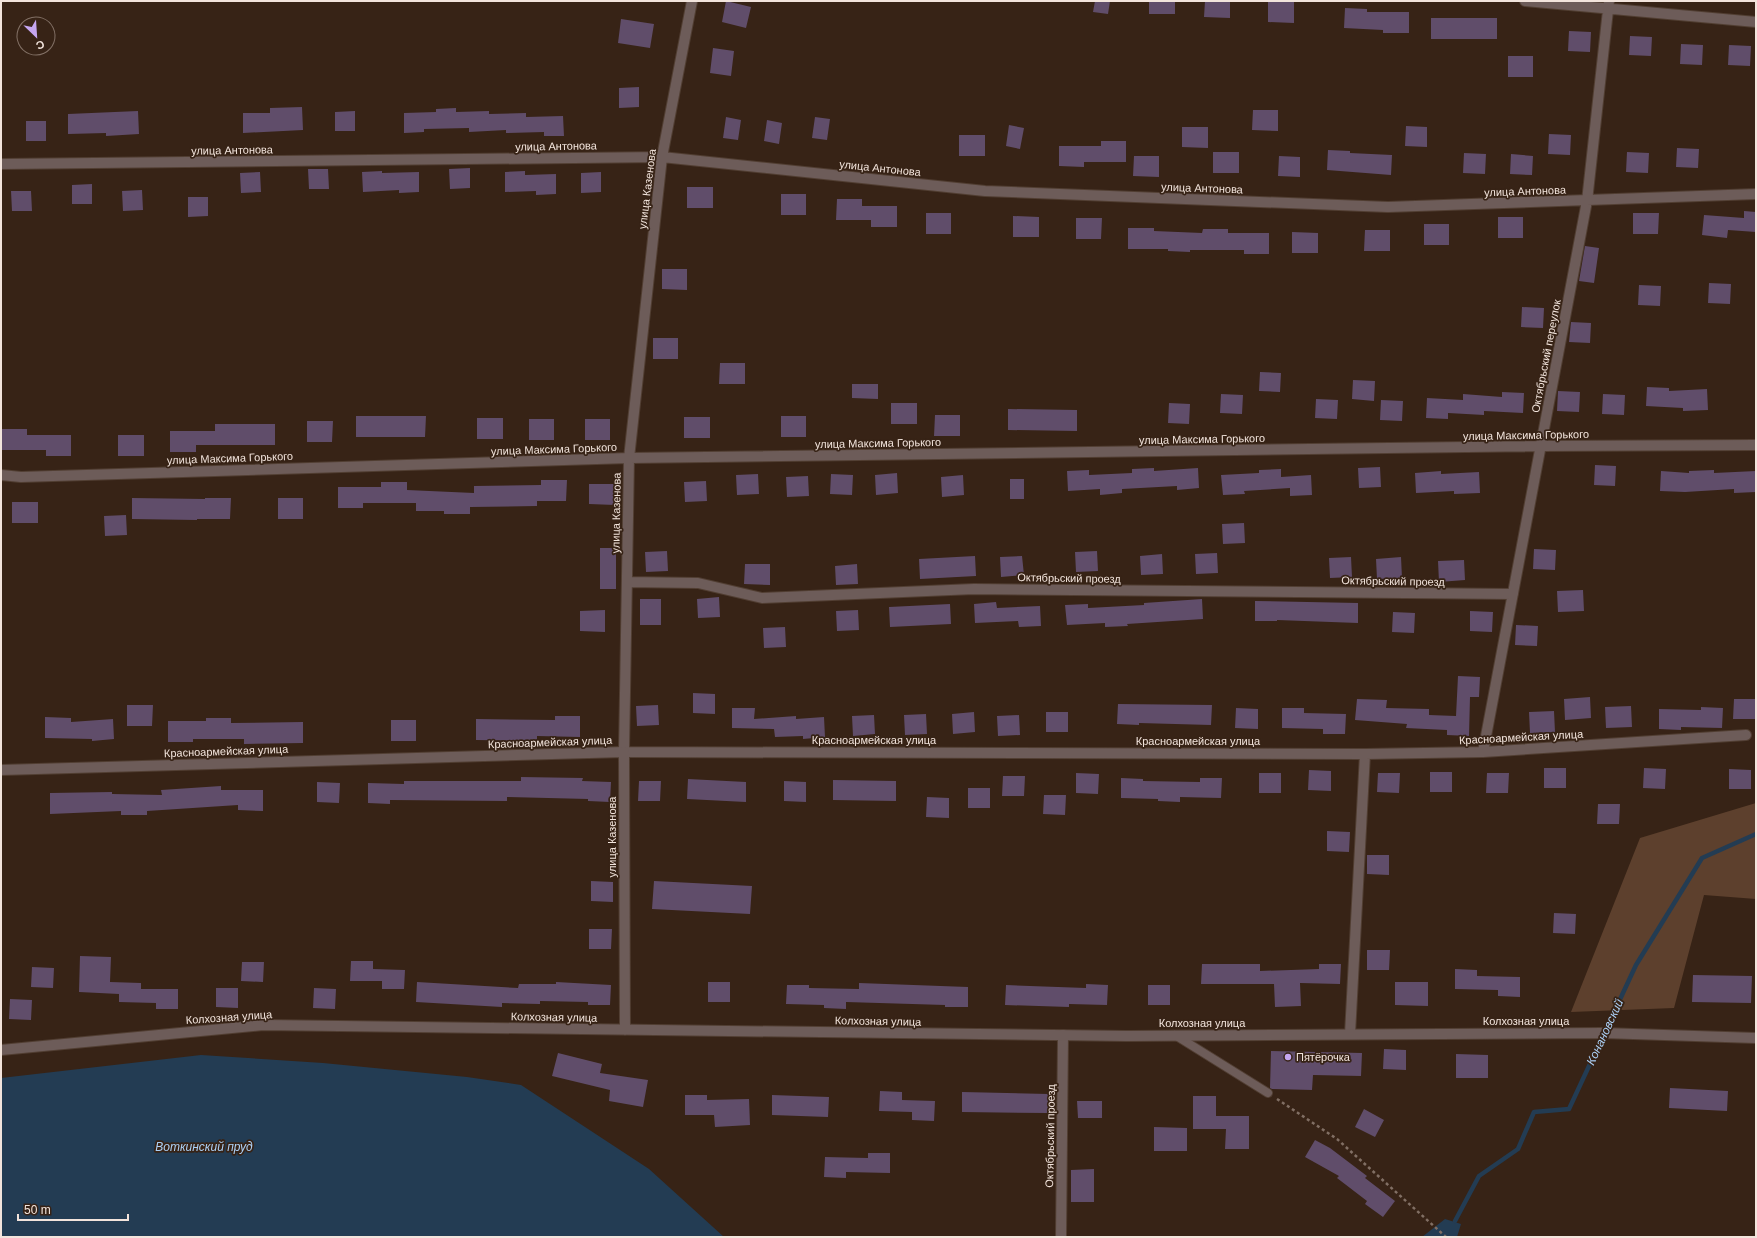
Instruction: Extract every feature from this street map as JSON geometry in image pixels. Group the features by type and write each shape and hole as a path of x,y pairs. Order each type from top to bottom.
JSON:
{"street":[{"name":"улица Казенова","path":"625,1030 624,752 629,458 662,157 692,1"},
{"path":"1525,1 1609,5 1756,22"},
{"name":"Октябрьский переулок","path":"1483,752 1587,201 1609,5"},
{"name":"улица Антонова","path":"1,164 662,157 985,191 1388,207 1756,194"},
{"name":"улица Максима Горького","path":"1,475 21,477 629,458 1541,446 1756,445"},
{"name":"Октябрьский проезд","path":"627,582 698,583 762,598 974,589 1513,594"},
{"name":"Красноармейская улица","path":"1,770 624,752 1365,754 1483,752 1746,735"},
{"path":"1350,1034 1365,754"},
{"name":"Колхозная улица","path":"1,1050 263,1025 1175,1036 1603,1033 1756,1038"},
{"name":"Октябрьский проезд","path":"1061,1237 1063,1035"}],"lane":[{"path":"1175,1036 1268,1093"}],"path":[{"path":"1268,1093 1337,1139 1446,1237"}],"shaded area":[{"path":"1756,803 1756,899 1704,895 1674,1008 1571,1012 1640,838"}],"water":[{"name":"Воткинский пруд","path":"201,1055 323,1063 467,1077 521,1085 649,1169 724,1237 1,1237 1,1078"},
{"path":"1445,1219 1461,1224 1457,1237 1422,1237"}],"building":[{"path":"726,1 751,7 746,28 722,22"},
{"path":"1095,1 1110,1 1108,14 1093,12"},
{"path":"1149,1 1175,1 1175,14 1149,14"},
{"path":"1205,1 1230,1 1230,18 1204,17"},
{"path":"1268,2 1294,2 1294,23 1268,22"},
{"path":"1345,8 1367,9 1367,12 1409,12 1409,33 1383,33 1383,30 1344,28"},
{"path":"1431,18 1497,18 1497,39 1431,39"},
{"path":"621,19 654,24 650,48 618,43"},
{"path":"1569,31 1591,32 1590,52 1568,51"},
{"path":"1630,36 1652,37 1651,56 1629,55"},
{"path":"1681,44 1703,45 1702,65 1680,64"},
{"path":"1729,45 1751,46 1750,66 1728,65"},
{"path":"713,48 734,51 731,76 710,73"},
{"path":"1508,56 1533,56 1533,77 1508,77"},
{"path":"639,87 639,107 619,108 619,88"},
{"path":"302,107 303,130 243,133 243,113 270,113 270,108"},
{"path":"456,108 456,112 489,111 489,114 526,113 526,117 563,116 564,136 544,136 544,132 506,133 506,130 469,132 469,128 424,129 424,132 404,133 404,113 436,112 436,109"},
{"path":"1253,110 1278,110 1278,131 1252,130"},
{"path":"138,111 139,134 106,136 106,133 68,134 68,114"},
{"path":"355,111 355,131 335,131 335,112"},
{"path":"726,117 741,120 738,140 723,138"},
{"path":"815,117 830,119 827,140 812,138"},
{"path":"767,120 782,123 779,144 764,141"},
{"path":"26,121 46,121 46,141 26,141"},
{"path":"1009,125 1024,128 1020,149 1006,146"},
{"path":"1406,126 1427,127 1427,147 1405,146"},
{"path":"1182,127 1208,127 1208,148 1182,147"},
{"path":"1549,134 1571,135 1570,155 1548,154"},
{"path":"959,135 985,135 985,156 959,156"},
{"path":"1101,141 1126,141 1126,162 1084,162 1084,167 1059,166 1059,146 1101,146"},
{"path":"1677,148 1699,149 1698,168 1676,167"},
{"path":"1328,150 1350,151 1350,153 1392,155 1391,175 1327,170"},
{"path":"1213,152 1239,152 1239,173 1213,173"},
{"path":"1627,152 1649,153 1648,173 1626,172"},
{"path":"1464,153 1486,154 1485,174 1463,173"},
{"path":"1511,154 1533,156 1532,175 1510,174"},
{"path":"1134,156 1159,156 1159,177 1133,176"},
{"path":"1279,156 1300,157 1300,177 1278,176"},
{"path":"470,168 470,188 450,189 449,169"},
{"path":"308,169 328,169 329,189 309,189"},
{"path":"382,171 382,173 419,172 419,192 399,193 399,190 363,192 362,172"},
{"path":"525,171 525,175 556,174 556,194 536,195 536,191 505,192 505,172"},
{"path":"260,172 261,192 241,193 240,173"},
{"path":"601,172 601,192 581,193 581,173"},
{"path":"92,184 92,204 72,204 72,185"},
{"path":"687,187 713,187 713,208 687,208"},
{"path":"142,190 143,210 123,211 122,191"},
{"path":"11,191 31,191 32,211 12,211"},
{"path":"781,194 806,194 806,215 781,215"},
{"path":"188,197 208,197 208,216 188,217"},
{"path":"837,199 862,199 862,206 897,206 897,227 871,227 871,220 836,220"},
{"path":"1744,211 1756,212 1756,232 1728,230 1727,238 1702,235 1704,215 1744,218"},
{"path":"926,213 951,213 951,234 926,234"},
{"path":"1633,213 1659,213 1658,234 1633,234"},
{"path":"1013,216 1039,217 1039,237 1013,237"},
{"path":"1498,217 1523,217 1523,238 1498,238"},
{"path":"1076,218 1102,218 1101,239 1076,239"},
{"path":"1424,224 1449,224 1449,245 1424,245"},
{"path":"1128,228 1154,228 1154,231 1202,233 1203,229 1228,229 1228,233 1269,233 1269,254 1244,254 1244,250 1190,250 1190,252 1168,251 1168,249 1128,249"},
{"path":"1365,230 1390,230 1390,251 1364,251"},
{"path":"1292,232 1318,233 1318,253 1292,253"},
{"path":"1585,246 1599,248 1594,283 1579,281"},
{"path":"662,269 687,269 687,290 662,289"},
{"path":"1709,283 1731,284 1730,304 1708,303"},
{"path":"1639,285 1661,286 1660,306 1638,305"},
{"path":"1522,307 1544,308 1543,328 1521,327"},
{"path":"1571,322 1591,323 1590,343 1569,342"},
{"path":"653,338 678,338 678,359 653,359"},
{"path":"720,363 745,363 745,384 719,384"},
{"path":"1260,372 1281,373 1280,392 1259,391"},
{"path":"1353,380 1375,381 1374,401 1352,399"},
{"path":"852,384 878,384 878,399 852,398"},
{"path":"1647,387 1669,388 1669,391 1707,389 1708,410 1683,411 1683,408 1646,406"},
{"path":"1558,391 1580,392 1579,412 1557,411"},
{"path":"1502,392 1524,393 1523,413 1484,411 1484,415 1448,413 1448,419 1426,418 1427,398 1463,400 1463,394 1502,397"},
{"path":"1221,394 1243,395 1242,414 1220,413"},
{"path":"1603,394 1625,395 1624,415 1602,414"},
{"path":"1316,399 1338,400 1337,419 1315,418"},
{"path":"1381,400 1403,401 1402,421 1380,420"},
{"path":"891,403 917,403 917,424 891,424"},
{"path":"1169,403 1190,404 1189,424 1168,423"},
{"path":"1008,409 1077,410 1077,431 1008,430"},
{"path":"935,415 960,415 960,436 934,436"},
{"path":"356,416 426,416 425,437 356,437"},
{"path":"781,416 806,416 806,437 781,437"},
{"path":"684,417 710,417 710,438 684,438"},
{"path":"477,418 503,418 503,439 477,439"},
{"path":"529,419 554,419 554,440 529,440"},
{"path":"585,419 610,419 610,440 585,440"},
{"path":"307,421 333,421 332,442 307,442"},
{"path":"215,424 275,424 275,445 196,445 196,452 170,452 170,431 215,431"},
{"path":"2,429 27,429 27,435 71,435 71,456 46,456 46,450 2,450"},
{"path":"118,435 144,435 144,456 118,456"},
{"path":"1595,465 1616,466 1615,486 1594,485"},
{"path":"1380,467 1381,487 1359,488 1358,468"},
{"path":"1154,468 1154,471 1198,468 1199,488 1177,490 1177,486 1122,489 1122,493 1100,495 1100,489 1068,491 1067,471 1089,470 1089,475 1132,473 1132,469"},
{"path":"1281,469 1281,477 1311,475 1312,495 1290,496 1290,488 1244,491 1245,494 1223,495 1221,475 1259,473 1259,470"},
{"path":"1714,470 1714,473 1756,471 1756,492 1734,493 1734,489 1685,492 1660,491 1661,471 1689,473 1689,471"},
{"path":"1441,471 1441,474 1479,472 1480,493 1454,494 1454,491 1416,493 1415,473"},
{"path":"897,473 898,493 876,495 875,475"},
{"path":"758,474 759,494 737,495 736,475"},
{"path":"831,474 853,475 852,495 830,494"},
{"path":"963,475 964,495 942,497 941,477"},
{"path":"808,476 809,496 787,497 786,477"},
{"path":"1010,479 1024,479 1024,499 1010,499"},
{"path":"541,480 567,480 566,501 537,501 537,506 470,507 470,514 444,514 444,511 416,511 416,503 363,503 363,508 338,508 338,487 381,487 381,482 407,482 407,490 474,493 474,486 541,485"},
{"path":"706,481 707,501 685,502 684,482"},
{"path":"589,484 615,484 615,505 589,504"},
{"path":"132,498 231,498 230,519 132,519"},
{"path":"278,498 303,498 303,519 278,519"},
{"path":"12,502 38,502 38,523 12,523"},
{"path":"126,515 127,535 105,536 104,516"},
{"path":"1244,523 1245,543 1223,544 1222,524"},
{"path":"600,548 616,548 616,589 600,589"},
{"path":"1534,549 1556,550 1555,570 1533,569"},
{"path":"667,551 668,571 646,572 645,552"},
{"path":"1097,551 1098,571 1076,572 1075,552"},
{"path":"1217,553 1218,573 1196,574 1195,554"},
{"path":"1162,554 1163,574 1141,575 1140,556"},
{"path":"975,556 976,576 920,579 919,559"},
{"path":"1022,556 1024,575 1001,577 1000,557"},
{"path":"1351,557 1352,577 1330,578 1329,558"},
{"path":"1401,557 1402,578 1377,579 1376,559"},
{"path":"1464,560 1465,580 1439,582 1438,561"},
{"path":"745,564 770,564 770,585 744,584"},
{"path":"857,564 858,584 836,585 835,566"},
{"path":"1583,590 1584,611 1558,612 1557,591"},
{"path":"719,597 720,617 698,618 697,599"},
{"path":"640,599 661,599 661,625 640,625"},
{"path":"1202,599 1203,619 1127,624 1128,626 1105,627 1105,623 1067,625 1065,605 1088,604 1088,608 1144,605 1144,603"},
{"path":"1255,601 1358,603 1358,623 1277,620 1255,621"},
{"path":"996,602 997,608 1040,606 1041,626 1019,627 1018,621 975,623 974,604"},
{"path":"950,604 951,624 890,627 889,607"},
{"path":"605,610 605,632 580,631 580,611"},
{"path":"858,610 859,630 837,631 836,611"},
{"path":"1470,611 1493,612 1492,632 1470,631"},
{"path":"1393,612 1415,613 1414,633 1392,632"},
{"path":"1516,625 1538,626 1537,646 1515,645"},
{"path":"785,627 786,647 764,648 763,628"},
{"path":"1458,676 1480,677 1479,697 1470,697 1469,736 1447,735 1447,730 1406,728 1407,724 1355,720 1357,699 1387,700 1386,708 1429,709 1429,715 1456,716"},
{"path":"693,693 715,694 715,714 693,713"},
{"path":"1590,697 1591,718 1565,720 1564,699"},
{"path":"1734,699 1756,699 1756,719 1733,719"},
{"path":"1118,704 1212,705 1211,725 1139,723 1139,725 1117,724"},
{"path":"127,705 153,705 152,726 127,726"},
{"path":"658,705 659,725 637,726 636,706"},
{"path":"1631,706 1632,727 1606,728 1605,707"},
{"path":"1701,707 1723,708 1722,728 1681,727 1681,730 1659,729 1659,709 1701,710"},
{"path":"732,708 755,708 754,719 796,716 796,719 824,717 825,737 803,739 803,736 775,737 774,729 732,728"},
{"path":"1236,708 1258,709 1258,729 1235,728"},
{"path":"1282,708 1304,708 1304,713 1346,714 1345,734 1323,734 1323,729 1282,728"},
{"path":"1554,711 1555,732 1530,733 1529,712"},
{"path":"974,712 975,732 953,734 952,714"},
{"path":"1046,712 1068,712 1068,732 1046,732"},
{"path":"926,714 927,734 905,735 904,715"},
{"path":"874,715 875,734 853,736 852,716"},
{"path":"1019,715 1020,735 998,736 997,716"},
{"path":"555,716 580,716 580,737 537,736 537,741 476,740 476,719 555,720"},
{"path":"45,717 71,718 71,722 113,719 114,739 92,741 92,739 45,738"},
{"path":"206,718 231,718 231,723 303,722 303,743 244,744 244,739 193,739 193,742 168,742 168,721 206,721"},
{"path":"391,720 416,720 416,741 391,741"},
{"path":"1544,768 1566,768 1566,788 1544,788"},
{"path":"1644,768 1666,769 1665,789 1643,788"},
{"path":"1729,769 1751,770 1751,789 1729,789"},
{"path":"1309,770 1331,771 1331,791 1308,790"},
{"path":"1430,772 1452,772 1452,792 1430,792"},
{"path":"1076,773 1099,774 1098,794 1076,793"},
{"path":"1259,773 1281,773 1281,793 1259,793"},
{"path":"1378,773 1400,773 1399,793 1377,792"},
{"path":"1487,773 1509,773 1508,793 1486,793"},
{"path":"1003,776 1025,776 1024,796 1002,796"},
{"path":"521,777 583,778 582,781 611,782 610,802 588,801 588,799 507,797 507,801 390,800 390,804 368,803 368,783 404,784 404,781 521,781"},
{"path":"1121,778 1143,779 1143,781 1200,782 1200,778 1222,778 1221,798 1180,797 1180,802 1158,801 1158,799 1121,798"},
{"path":"688,779 746,782 746,802 687,799"},
{"path":"833,780 896,781 896,801 833,800"},
{"path":"639,781 661,781 660,801 638,801"},
{"path":"784,781 806,782 806,802 784,801"},
{"path":"317,782 340,783 339,803 317,802"},
{"path":"221,786 221,790 263,790 263,811 238,810 238,805 147,811 147,815 121,815 121,811 50,814 50,793 112,792 112,794 162,795 161,790"},
{"path":"968,788 990,788 990,808 968,808"},
{"path":"1044,795 1066,795 1065,815 1043,814"},
{"path":"927,797 949,798 949,818 926,817"},
{"path":"1598,804 1620,804 1619,824 1597,824"},
{"path":"1327,831 1350,832 1349,852 1327,851"},
{"path":"1367,855 1389,855 1389,875 1367,874"},
{"path":"591,881 613,882 613,902 591,901"},
{"path":"654,881 752,886 750,914 652,909"},
{"path":"1554,913 1576,914 1575,934 1553,933"},
{"path":"589,929 612,929 611,949 589,949"},
{"path":"1367,950 1390,950 1389,970 1367,970"},
{"path":"80,956 111,957 110,982 141,983 141,989 178,989 178,1009 156,1009 156,1003 119,1002 119,994 79,992"},
{"path":"351,961 373,961 373,969 405,970 404,989 382,989 382,981 350,981"},
{"path":"242,962 264,962 263,982 241,981"},
{"path":"1202,964 1260,964 1260,971 1319,969 1319,964 1341,964 1340,984 1300,983 1301,1006 1275,1007 1274,984 1201,984"},
{"path":"32,967 54,968 53,988 31,987"},
{"path":"1455,969 1477,970 1477,976 1520,977 1520,997 1498,996 1498,990 1455,989"},
{"path":"1693,975 1752,976 1751,1003 1692,1002"},
{"path":"417,982 518,988 519,984 556,984 556,982 611,985 610,1005 588,1005 588,1002 540,1001 540,1004 502,1003 502,1007 416,1002"},
{"path":"708,982 730,982 730,1002 708,1002"},
{"path":"1395,982 1428,982 1428,1006 1395,1005"},
{"path":"859,983 968,987 968,1007 846,1002 846,1009 824,1008 824,1005 786,1004 787,985 809,985 809,988 859,989"},
{"path":"1086,984 1108,985 1107,1005 1069,1004 1069,1007 1005,1005 1006,985 1086,988"},
{"path":"1148,985 1170,985 1170,1005 1148,1005"},
{"path":"216,988 238,988 238,1008 216,1007"},
{"path":"314,988 336,989 335,1009 313,1008"},
{"path":"10,999 32,1000 31,1020 9,1019"},
{"path":"1384,1049 1406,1050 1406,1070 1383,1069"},
{"path":"1271,1051 1362,1053 1361,1076 1313,1075 1312,1090 1272,1089 1270,1088"},
{"path":"558,1053 602,1064 600,1073 648,1080 643,1107 609,1101 610,1090 552,1076"},
{"path":"1456,1054 1488,1055 1488,1078 1456,1078"},
{"path":"1670,1088 1728,1091 1727,1111 1669,1108"},
{"path":"880,1091 902,1092 902,1100 935,1101 934,1121 912,1120 912,1112 879,1111"},
{"path":"962,1092 1048,1094 1048,1113 962,1112"},
{"path":"685,1095 707,1095 707,1100 749,1099 750,1125 715,1127 714,1115 685,1115"},
{"path":"772,1095 829,1097 828,1117 772,1115"},
{"path":"1193,1096 1216,1096 1216,1116 1249,1116 1249,1149 1225,1149 1226,1129 1193,1129"},
{"path":"1077,1101 1102,1101 1102,1118 1078,1118"},
{"path":"1364,1109 1384,1120 1375,1137 1355,1127"},
{"path":"1154,1127 1187,1128 1187,1151 1154,1151"},
{"path":"1315,1140 1330,1148 1367,1176 1365,1178 1395,1201 1383,1217 1365,1204 1367,1201 1337,1178 1339,1176 1305,1157"},
{"path":"868,1153 890,1153 890,1173 846,1172 846,1178 824,1177 825,1157 868,1158"},
{"path":"1094,1169 1094,1202 1071,1202 1071,1170"}],"waterway":[{"name":"Конановский","path":"1455,1221 1479,1176 1518,1149 1534,1112 1569,1109 1636,965 1702,858 1756,834"}],"place":[{"name":"Пятёрочка","path":"1288,1057"}]}
